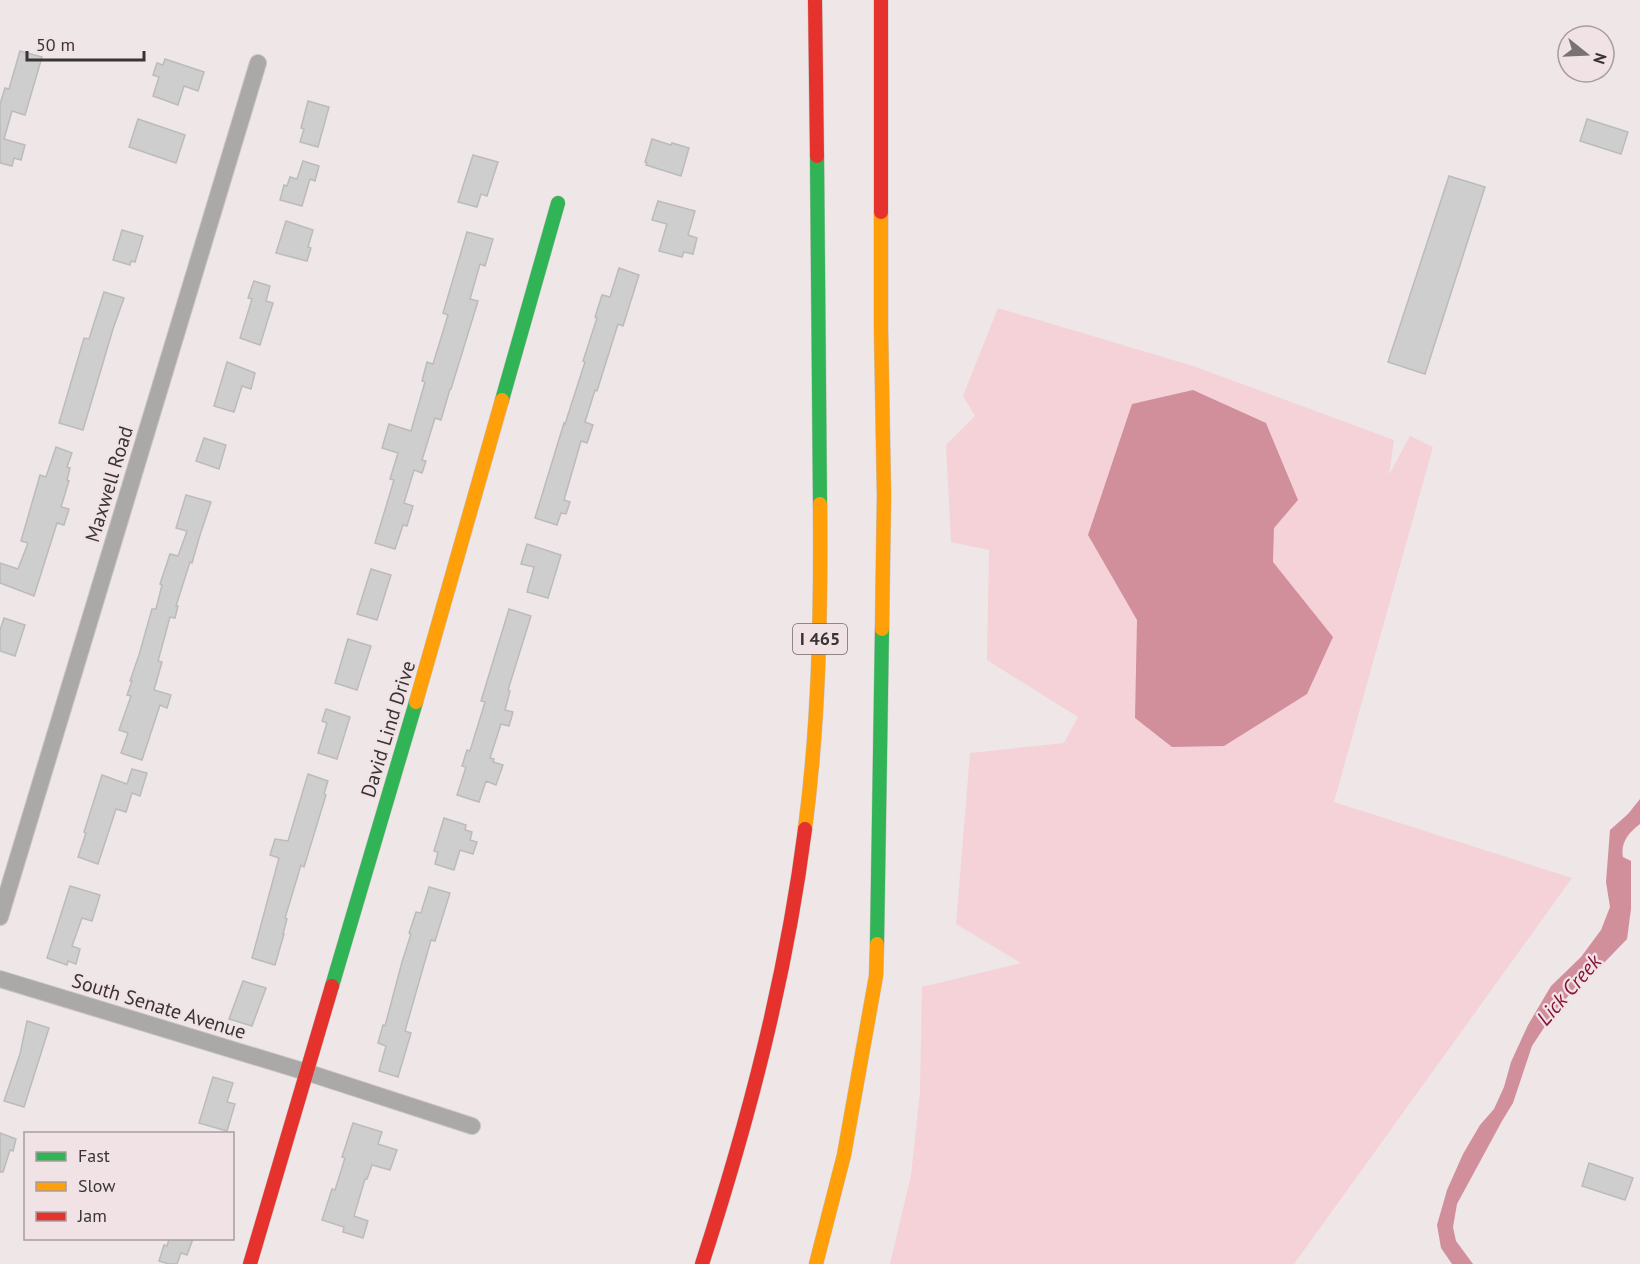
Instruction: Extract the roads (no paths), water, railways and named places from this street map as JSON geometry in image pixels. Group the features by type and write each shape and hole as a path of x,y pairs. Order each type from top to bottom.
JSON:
{"main road":[{"name":"I 465","path":"702,1264 743,1135 768,1038 796,892 809,801 816,723 821,569 815,0"},
{"path":"816,1264 844,1155 876,976 884,496 881,329 881,0"},
{"name":"David Lind Drive","path":"250,1264 424,674 558,203"}],"street":[{"name":"Maxwell Road","path":"0,917 258,63"},
{"name":"South Senate Avenue","path":"0,979 306,1072 472,1126"}],"water":[{"path":"1193,390 1266,423 1298,500 1274,528 1273,562 1333,637 1307,694 1224,746 1172,747 1135,718 1137,620 1088,535 1132,404"},
{"name":"Lick Creek","path":"1640,799 1640,824 1629,834 1622,852 1623,857 1631,861 1631,909 1627,939 1600,967 1582,979 1551,1017 1532,1046 1513,1103 1457,1204 1453,1227 1456,1241 1473,1264 1452,1264 1441,1248 1437,1225 1447,1190 1463,1154 1480,1125 1494,1109 1504,1087 1511,1062 1528,1025 1551,986 1581,957 1601,930 1610,907 1606,882 1610,830 1628,814"}]}
